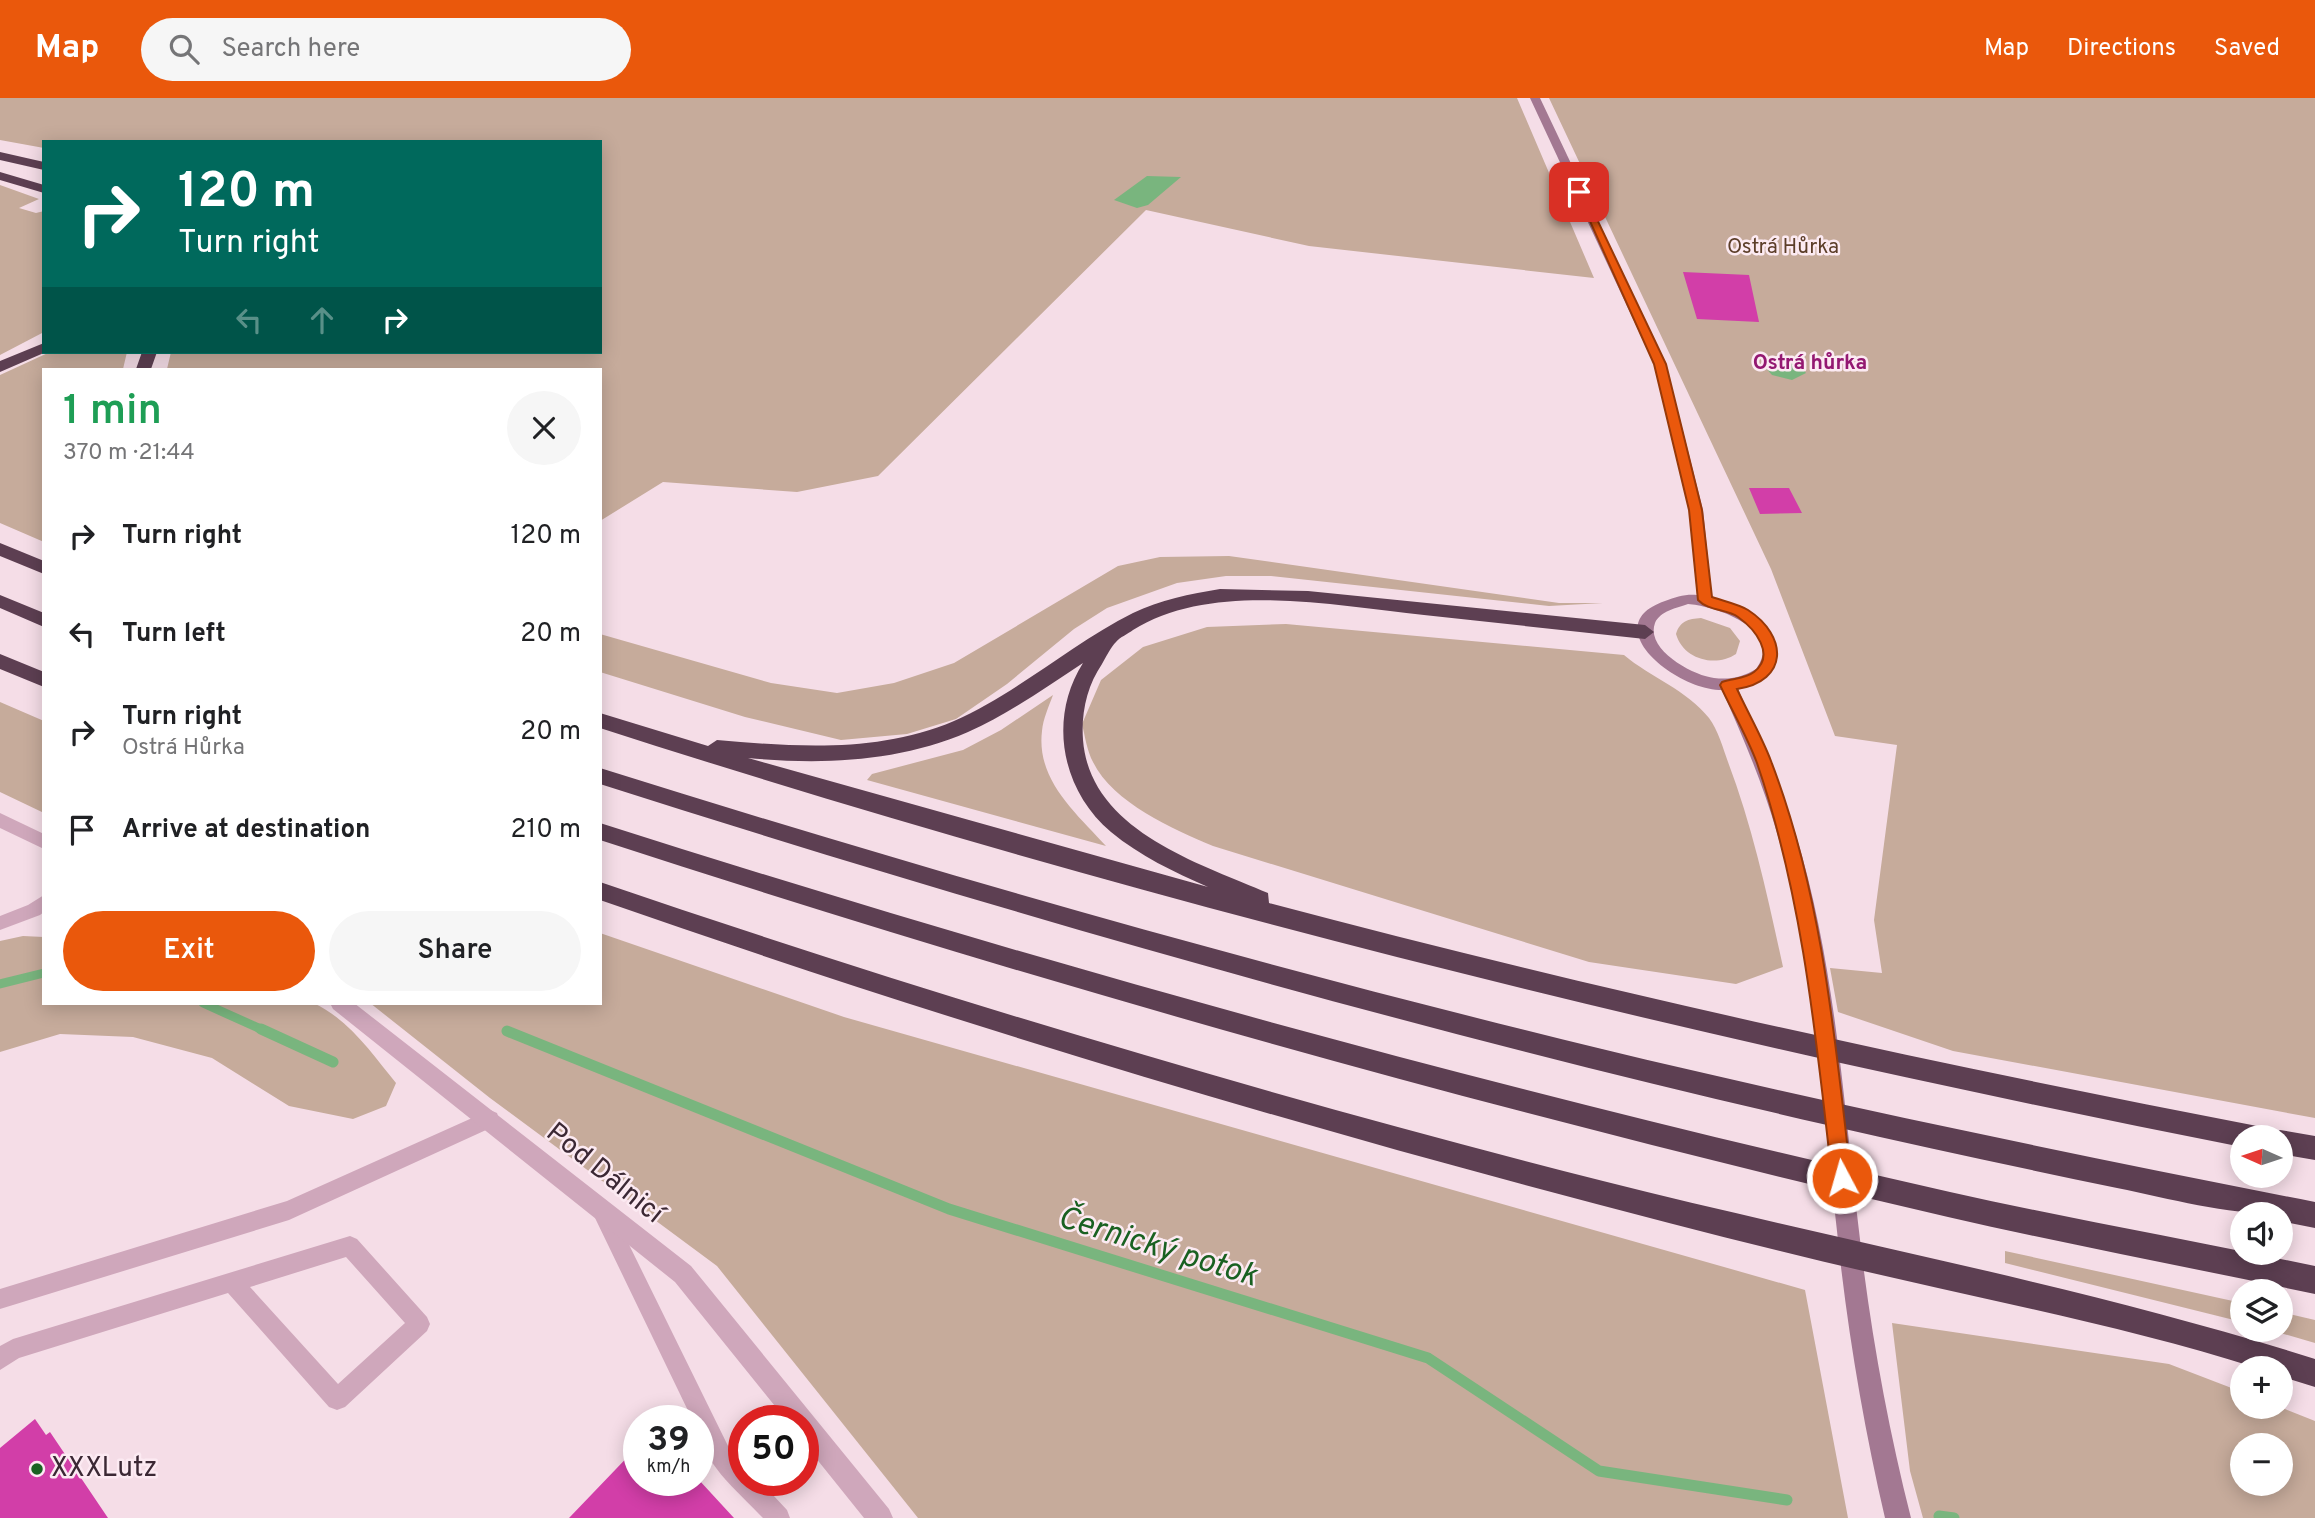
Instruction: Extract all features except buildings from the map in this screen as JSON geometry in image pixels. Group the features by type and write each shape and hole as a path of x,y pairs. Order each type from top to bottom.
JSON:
{"highway":[{"path":"0,149 13,152 18,159"},
{"path":"0,156 42,165"},
{"path":"0,176 42,187"},
{"path":"0,367 42,348"},
{"path":"0,549 42,567"},
{"path":"673,743 823,756 867,753 918,743 963,727 996,709 1122,627 1177,603 1244,593 1646,632"},
{"path":"0,601 42,620"},
{"path":"1122,627 1095,657 1083,676 1071,716 1074,755 1091,794 1105,813 1143,844 1231,887 1333,931"},
{"path":"0,661 42,679"},
{"path":"602,721 841,796 1333,931 1734,1029 2230,1132"},
{"path":"602,777 815,845 1184,952 1737,1092 1943,1139 2315,1215"},
{"path":"602,832 789,894 1168,1004 1739,1153 1952,1204 2315,1280"},
{"path":"602,892 870,983 1160,1071 1741,1229 2253,1352 2315,1373"},
{"path":"2293,1144 2315,1148"}],"main road":[{"path":"1535,98 1660,364 1696,510 1705,600"},
{"path":"1686,599 1705,600 1743,613 1767,638 1771,651 1769,664 1760,675 1746,682 1728,685 1689,678 1671,669 1653,651 1646,632 1648,619 1657,609 1686,599"},
{"path":"1728,685 1768,772 1798,872 1809,924 1820,989 1857,1312 1898,1518"}],"street":[{"path":"0,820 42,841"},
{"name":"Pod Dálnicí","path":"343,1005 683,1274 788,1405"},
{"name":"Pod Dálnicí","path":"819,1443 880,1518"}],"lane":[{"path":"0,923 39,906"},
{"path":"0,1299 289,1210 490,1119"},
{"path":"603,1213 722,1458 779,1518"},
{"path":"0,1359 13,1349 232,1282 350,1246 420,1324 337,1399 232,1282"}],"green space":[{"path":"0,98 1517,98 1594,278 1309,246 1146,210 878,476 797,492 663,482 602,520 602,368 167,368 171,354 602,354 602,140 42,140 42,148 0,140"},
{"name":"Ostrá Hůrka","path":"1549,98 2315,98 2315,1118 1953,1051 1838,1012 1830,968 1882,973 1874,920 1897,745 1835,736 1771,569"},
{"path":"0,185 39,199 19,208 36,213 42,212 42,333 0,355"},
{"path":"46,354 127,354 123,368 42,368 42,541 0,523 0,375"},
{"path":"1229,556 1559,603 1603,603 1549,606 1271,576 1226,576 1177,583 1107,608 1074,629 1007,684 956,719 907,734 841,740 745,717 602,673 602,635 771,683 837,693 894,683 954,663 1118,566 1160,557"},
{"path":"1701,618 1730,628 1740,641 1736,654 1710,660 1701,659 1685,650 1676,634 1680,626 1692,619"},
{"path":"1286,624 1624,655 1690,699 1715,728 1737,787 1766,889 1783,967 1736,984 1589,962 1213,846 1146,813 1129,802 1102,777 1091,758 1082,724 1101,680 1143,647 1207,627"},
{"path":"1053,695 1042,731 1045,765 1060,794 1106,846 867,780 872,774 963,750 1001,730"},
{"path":"0,702 42,720 42,812 0,792"},
{"path":"602,934 844,1017 1805,1290 1848,1518 918,1518 717,1266 490,1098 373,1005 602,1005"},
{"path":"23,936 42,937 42,1005 317,1005 349,1028 396,1083 386,1106 353,1119 289,1106 212,1058 133,1037 60,1034 0,1052 0,941"},
{"path":"2005,1251 2230,1300 2230,1319 2005,1263"},
{"path":"2293,1315 2315,1320 2315,1343 2293,1337"},
{"path":"1892,1323 2169,1364 2230,1387 2230,1419 2293,1419 2293,1412 2315,1421 2315,1518 1923,1518 1910,1471"}],"shaded area":[{"path":"1147,176 1181,177 1148,205 1137,208 1114,200"},
{"path":"1772,358 1798,362 1806,373 1792,380 1772,375 1764,366 1765,362"}],"waterway":[{"name":"Černický potok","path":"0,984 42,974"},
{"name":"Černický potok","path":"207,1005 265,1031"},
{"name":"Černický potok","path":"261,1029 333,1062"},
{"name":"Černický potok","path":"507,1031 949,1209 1428,1358 1599,1471 1787,1500"},
{"name":"Černický potok","path":"1939,1516 1954,1518"}],"place":[{"name":"XXXLutz","path":"37,1469"}],"district":[{"name":"Ostrá hůrka","path":"1810,363"}],"route":[{"path":"1579,192 1660,364 1696,510 1705,600 1743,613 1767,638 1771,651 1769,664 1760,675 1746,682 1728,685 1763,760 1798,872 1820,989 1842,1178"}]}
